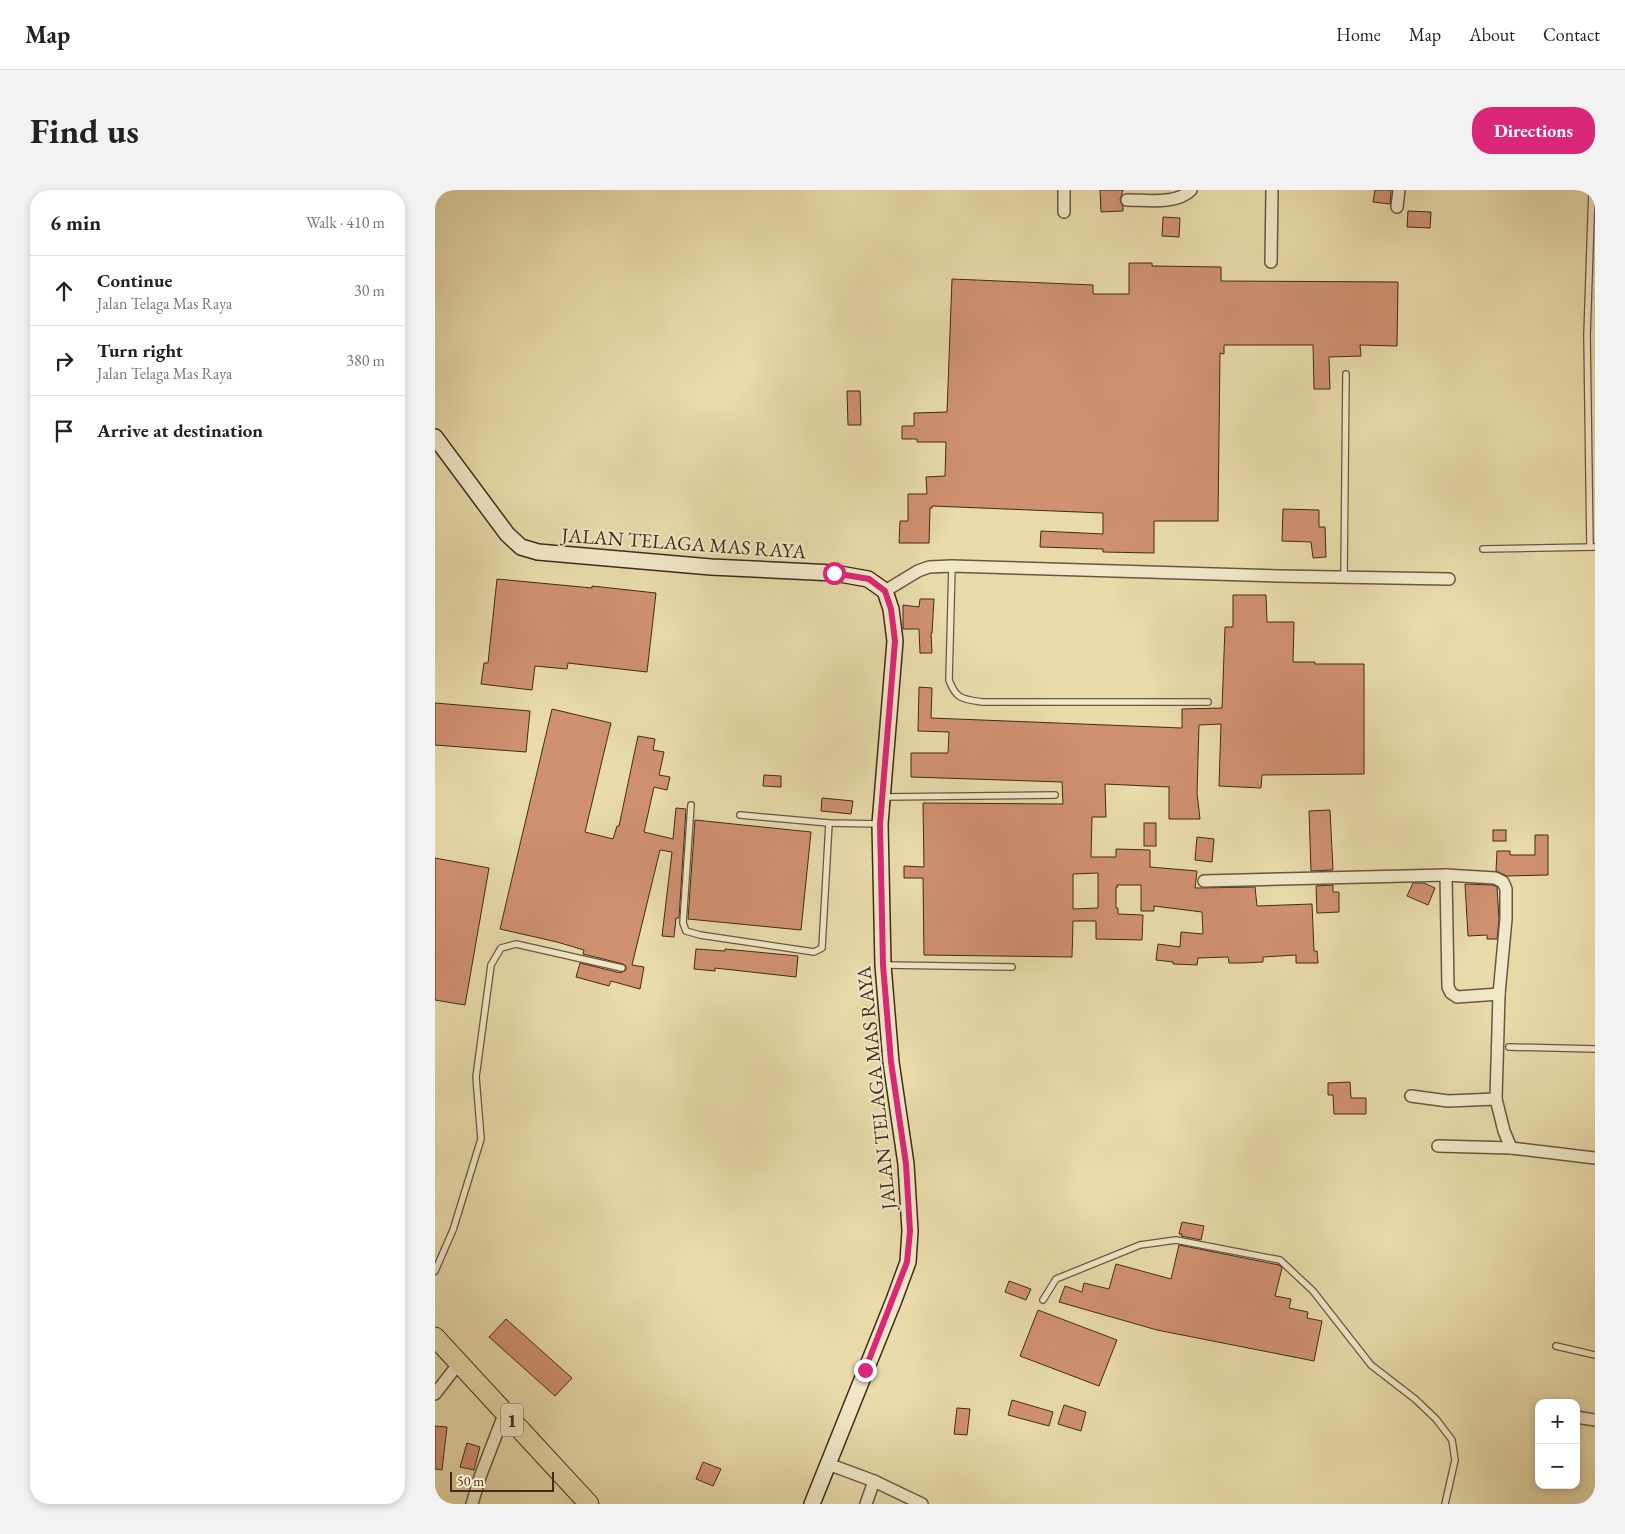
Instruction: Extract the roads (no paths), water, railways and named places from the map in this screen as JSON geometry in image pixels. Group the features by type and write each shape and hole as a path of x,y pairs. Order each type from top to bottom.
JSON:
{"highway":[{"name":"1","path":"435,1337 582,1499"}],"main road":[{"name":"JALAN TELAGA MAS RAYA","path":"435,437 507,534 521,547 538,552 692,565 834,573 869,579 885,591 891,609 895,641 881,797 883,965 891,1062 906,1164 910,1231 907,1262 894,1300 812,1504"}],"street":[{"path":"1064,190 1064,212"},
{"path":"1127,200 1142,195 1182,197 1191,190"},
{"path":"1271,262 1272,190"},
{"path":"1397,207 1399,190"},
{"path":"885,591 918,571 929,567 952,566 1449,579"},
{"path":"1446,875 1448,987 1451,993 1457,997 1499,994"},
{"path":"1204,880 1446,875 1485,876 1503,882 1506,919 1499,994 1496,1099 1511,1148"},
{"path":"1411,1096 1448,1102 1496,1099"},
{"path":"1438,1146 1511,1148 1595,1158"},
{"path":"435,1394 459,1362"},
{"path":"472,1504 480,1477 505,1412"},
{"path":"1580,1418 1595,1420"},
{"path":"828,1464 874,1481 922,1504"},
{"path":"866,1504 874,1481"}],"lane":[{"path":"1483,549 1592,547 1587,335 1592,190"},
{"path":"1344,577 1346,374"},
{"path":"952,566 949,680 953,692 962,699 982,702 1208,702"},
{"path":"881,797 1055,795"},
{"path":"691,805 683,923 686,931 700,935 814,952 822,948 829,823"},
{"path":"740,815 829,823 880,824"},
{"path":"435,1271 453,1230 481,1140 476,1077 491,965 501,948 516,944 622,968"},
{"path":"883,965 1013,967"},
{"path":"1509,1047 1595,1049"},
{"path":"1043,1300 1056,1280 1140,1245 1176,1240 1281,1260 1313,1291 1371,1366 1415,1399 1436,1418 1452,1440 1455,1460 1445,1504"},
{"path":"1556,1346 1595,1354"}]}
